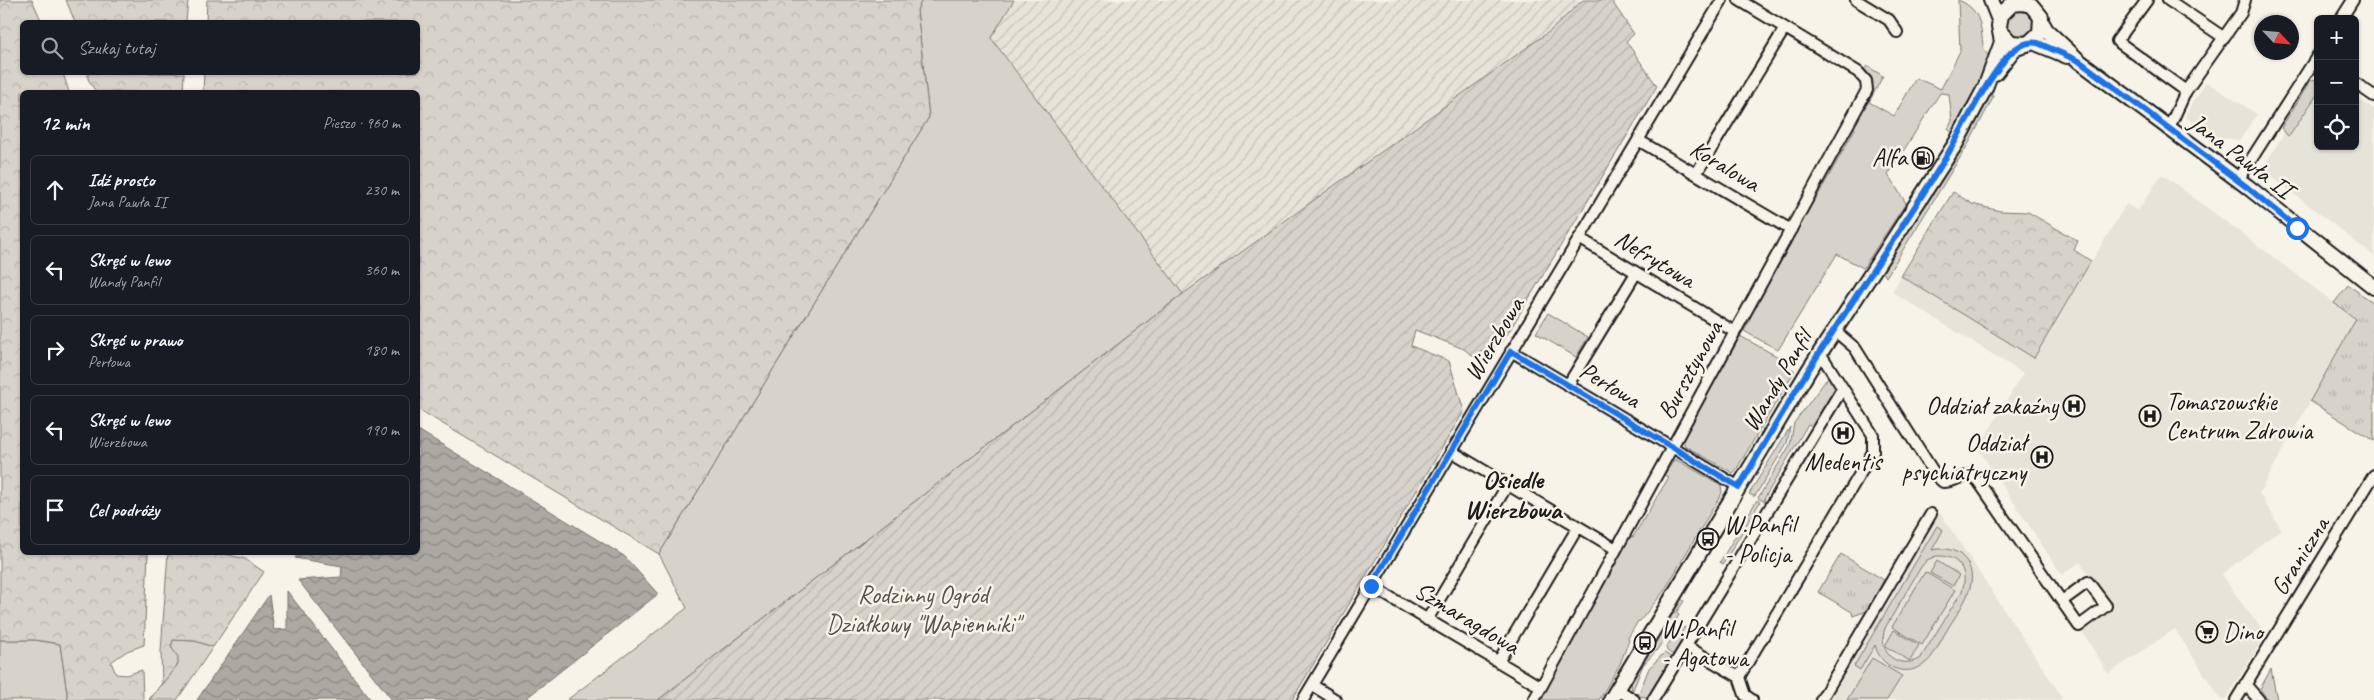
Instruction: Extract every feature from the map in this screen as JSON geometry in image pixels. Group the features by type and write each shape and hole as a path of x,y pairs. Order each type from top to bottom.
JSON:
{"street":[{"name":"Wierzbowa","path":"1303,700 1722,0"},
{"name":"Bursztynowa","path":"1534,700 1867,90 1863,76 1739,0"},
{"path":"1856,0 1889,20 1896,32"},
{"path":"1991,0 2000,26 2011,44 2027,44 2040,34 2040,6 2042,0"},
{"path":"2147,0 2117,41 2186,91"},
{"path":"2168,0 2223,37"},
{"path":"2168,130 2186,91 2241,13 2245,0"},
{"path":"2344,15 2353,0"},
{"path":"2000,26 2008,7 2018,1 2031,5 2041,20"},
{"name":"Jana Pawła II","path":"2041,20 2046,30 2079,61 2168,130 2238,180 2374,287"},
{"name":"Wandy Panfil","path":"1985,88 2002,42 2000,26"},
{"path":"1696,174 1785,28"},
{"name":"Wandy Panfil","path":"1614,695 1834,330 1956,143 1985,88 2014,49 2027,44"},
{"name":"Jana Pawła II","path":"2027,44 2079,61"},
{"path":"2238,180 2315,60"},
{"path":"2359,86 2374,96"},
{"name":"Koralowa","path":"1638,140 1791,230"},
{"name":"Nefrytowa","path":"1578,238 1735,332"},
{"path":"1568,385 1636,273"},
{"path":"1834,330 1855,348 1936,476 1944,482 1951,482 1961,476 1972,475 2062,601"},
{"name":"Perłowa","path":"1511,351 1739,487"},
{"path":"1739,677 1873,452 1873,435 1820,353"},
{"path":"1653,700 1842,389"},
{"path":"1451,450 1616,549"},
{"name":"Graniczna","path":"2236,700 2374,475"},
{"path":"1427,620 1508,484"},
{"path":"1820,700 1931,514"},
{"path":"1498,662 1578,527"},
{"name":"Szmaragdowa","path":"1371,586 1541,687"},
{"path":"1686,646 1739,677 1745,695 1752,700"},
{"path":"2246,684 2259,700"},
{"path":"1312,685 1336,700"},
{"path":"1614,695 1634,700"}],"shaded area":[{"path":"1014,0 1583,0 1550,31 1183,294 991,37"},
{"path":"2206,82 2257,114 2240,140 2212,137 2185,116"},
{"path":"2314,85 2314,150 2359,150 2359,99 2374,109 2374,256 2262,169"},
{"name":"Tomaszowskie Centrum Zdrowia","path":"2162,174 2356,319 2259,493 2281,529 2222,574 2245,608 2266,634 2225,700 2221,700 2175,629 2108,674 2083,632 2114,609 2080,562 2062,575 1978,449 2023,373 1892,292 1901,276 2034,358 2126,204 2138,211"},
{"path":"1940,513 2062,697 2060,700 1830,700"}],"green space":[{"path":"0,0 32,0 41,20 20,20 20,75 64,75 68,90 20,90 20,555 148,555 144,645 127,651 111,662 116,674 126,675 142,670 143,700 68,700 60,644 35,640 0,640"},
{"path":"66,0 188,0 186,20 74,20"},
{"path":"207,0 922,0 917,10 929,117 659,554 420,410 420,90 203,90 204,75 420,75 420,20 206,20"},
{"path":"922,0 1014,0 991,38 1183,294 658,700 567,700 687,608 659,554 929,117 917,10"},
{"name":"Rodzinny Ogród Działkowy \"Wapienniki\"","path":"1583,0 1611,0 1634,34 1626,41 1657,86 1502,343 1478,353 1474,357 1464,349 1415,330 1411,346 1449,361 1464,411 1292,700 658,700 1183,294 1550,31"},
{"path":"1958,0 1969,6 1976,13 1986,53 1991,57 1956,131 1953,133 1948,129 1952,121 1949,94 1940,93 1888,175 1906,203 1863,268 1837,254 1778,350 1744,331 1750,320 1748,318 1814,197 1816,199 1855,129 1853,126 1866,105 1871,91 1869,77 1864,70 1867,66 1883,76 1869,102 1894,116 1916,78 1941,89 1960,51"},
{"path":"2021,10 2031,14 2035,24 2031,34 2021,38 2011,34 2007,24 2011,14"},
{"path":"88,75 184,75 183,90 95,90 88,79"},
{"path":"2311,80 2314,80 2314,99 2288,136 2281,128"},
{"path":"1987,96 1994,96 1969,143 1886,277 1883,272"},
{"path":"1953,192 1972,204 2000,211 2028,212 2078,241 2074,250 2091,261 2034,358 1901,276"},
{"path":"2348,285 2374,303 2374,441 2310,401 2356,319 2334,303"},
{"path":"1548,313 1588,337 1576,357 1536,333"},
{"path":"1740,336 1789,363 1788,366 1794,372 1733,473 1685,446 1683,440 1730,351 1732,351"},
{"path":"1829,376 1836,386 1836,392 1815,427 1808,424 1764,499 1768,504 1758,498 1790,445 1794,423"},
{"path":"1790,427 1787,443 1755,496 1749,494"},
{"path":"1675,459 1721,485 1722,493 1664,591 1640,621 1638,621 1628,638 1629,640 1620,664 1599,700 1539,700 1627,534 1633,537 1669,477 1664,475"},
{"path":"1757,500 1760,502 1723,564 1720,562"},
{"path":"1937,526 1943,530 1932,550 1946,549 1954,551 1961,555 1968,564 1971,573 1971,583 1964,603 1936,649 1923,665 1908,670 1893,668 1882,659 1875,645 1860,670 1854,666","holes":["1936,556 1944,556 1956,561 1963,570 1964,583 1962,591 1920,659 1911,662 1896,660 1890,657 1886,651 1883,637 1885,628 1921,567 1927,560"]},
{"path":"1841,554 1884,580 1867,611 1853,616 1852,612 1818,592"},
{"path":"168,555 229,555 245,559 264,572 213,647 195,641 173,640 171,647 178,657 178,664 149,700 162,683 161,651"},
{"path":"1937,561 1959,575 1953,586 1930,573"},
{"path":"1925,572 1955,590 1922,645 1892,627"},
{"path":"1681,599 1684,601 1676,613 1679,615 1657,650 1643,665 1632,692 1631,683"},
{"path":"1684,627 1690,631 1675,656 1667,651 1666,647 1677,632 1680,634"},
{"path":"1894,630 1919,645 1910,661 1885,646"},
{"path":"0,640 35,640 60,644 68,700 0,700"},
{"path":"173,640 195,641 213,647 177,700 149,700 178,664 177,656 171,647"},
{"path":"1664,653 1673,658 1652,693 1646,697 1638,696 1649,668"},
{"path":"1872,658 1902,676 1887,700 1847,700"},
{"path":"2271,669 2277,700 2268,700 2260,689"}],"water":[{"path":"420,431 624,556 658,594 524,700 392,700 298,580 341,577 342,566 295,558 297,555 420,555"},
{"path":"287,591 371,700 197,700 269,595 274,630 287,629"}],"place":[{"name":"Alfa","path":"1923,158"},
{"name":"Oddział zakaźny","path":"2074,406"},
{"name":"Tomaszowskie Centrum Zdrowia","path":"2150,416"},
{"name":"Medentis","path":"1843,433"},
{"name":"Oddział psychiatryczny","path":"2042,457"},
{"name":"W.Panfil - Policja","path":"1708,539"},
{"name":"Dino","path":"2207,632"},
{"name":"W.Panfil - Agatowa","path":"1645,643"}],"district":[{"name":"Osiedle Wierzbowa","path":"1513,494"}],"route":[{"path":"1371,586 1511,351 1739,487 1809,370 1956,143 1985,88 2014,49 2033,42 2079,61 2168,130 2190,144 2248,188 2297,228"}]}
